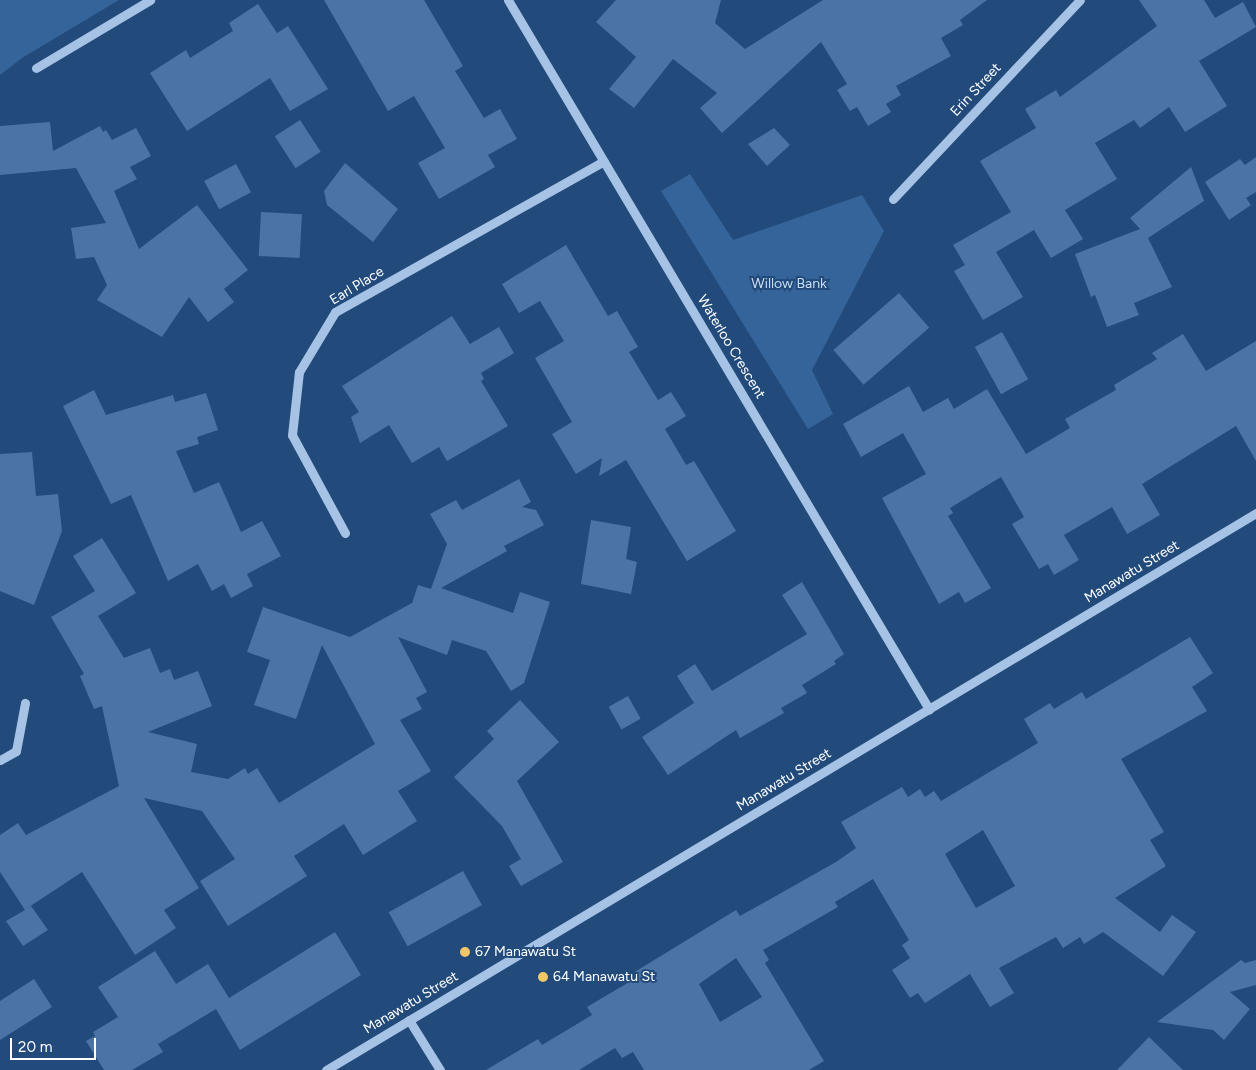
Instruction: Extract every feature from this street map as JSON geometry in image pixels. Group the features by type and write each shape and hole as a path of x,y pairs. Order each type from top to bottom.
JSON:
{"street":[{"path":"36,68 150,0"},
{"name":"Waterloo Crescent","path":"508,0 929,709"},
{"name":"Erin Street","path":"893,199 1080,0"},
{"name":"Earl Place","path":"344,533 292,435 300,372 336,312 604,161"},
{"name":"Manawatu Street","path":"326,1070 1256,513"},
{"path":"0,760 16,751 24,704"},
{"path":"409,1020 440,1070"}],"green space":[{"path":"0,0 119,0 22,58 0,75"},
{"name":"Willow Bank","path":"690,174 733,240 862,195 884,231 812,370 833,414 808,429 661,191"}],"building":[{"path":"324,0 424,0 463,66 455,71 484,118 500,109 517,139 488,155 495,167 439,199 418,163 445,148 414,96 388,111"},
{"path":"616,0 721,0 715,23 745,49 823,0 987,0 960,20 963,25 941,38 951,56 896,86 901,95 886,104 891,112 868,126 857,107 850,111 837,90 847,84 821,42 722,133 700,108 717,93 673,59 634,108 609,89 636,57 596,22"},
{"path":"1139,0 1204,0 1215,18 1243,2 1256,27 1199,61 1227,106 1185,132 1169,107 1140,128 1134,120 1095,143 1117,179 1065,210 1083,239 1051,258 1034,230 996,252 1023,297 983,320 954,271 965,265 953,245 1011,212 980,161 1036,128 1025,109 1056,90 1060,97 1157,26"},
{"path":"258,4 277,33 288,26 328,89 290,111 270,78 187,131 150,73 186,50 190,58 233,31 229,23"},
{"path":"300,120 321,152 296,168 275,136"},
{"path":"50,122 53,151 100,126 103,132 106,130 112,140 136,128 151,156 130,167 137,179 114,191 139,249 197,205 248,270 224,289 234,302 208,322 189,297 162,337 97,300 107,285 94,257 76,259 71,228 106,223 76,168 0,175 0,126"},
{"path":"774,128 790,145 767,166 748,144"},
{"path":"1256,157 1256,192 1246,198 1251,205 1229,220 1205,182 1240,159 1245,165"},
{"path":"345,163 398,209 373,242 327,205 324,191"},
{"path":"236,164 251,192 219,209 204,181"},
{"path":"1191,167 1204,201 1148,238 1172,287 1134,303 1139,315 1107,327 1095,295 1091,297 1075,254 1140,229 1130,218"},
{"path":"261,212 302,214 300,258 259,256"},
{"path":"566,245 608,316 617,311 638,347 629,352 658,400 671,392 686,416 665,429 686,465 694,461 736,531 687,561 626,460 599,476 602,458 576,474 552,434 572,422 535,358 564,341 540,301 519,313 502,284"},
{"path":"899,293 929,328 864,385 833,350"},
{"path":"452,316 470,344 499,327 514,353 481,373 484,379 481,381 508,426 447,461 439,447 412,463 389,425 360,443 351,417 359,412 342,386"},
{"path":"1002,332 1028,379 1001,394 975,347"},
{"path":"1183,334 1206,371 1256,341 1256,461 1236,426 1142,484 1160,515 1127,534 1112,507 1064,535 1079,560 1054,575 1048,564 1039,569 1012,524 1024,517 1001,477 950,508 953,513 948,516 991,588 965,603 959,592 939,604 882,498 926,474 903,433 861,457 843,424 909,386 923,412 948,398 954,409 987,389 1026,454 1070,428 1065,419 1116,390 1114,385 1157,359 1152,353"},
{"path":"94,390 106,415 173,395 175,402 206,393 218,430 197,437 199,444 176,451 194,493 219,482 241,532 262,521 281,556 247,574 253,586 231,598 224,584 212,591 198,564 168,581 131,495 111,504 63,406"},
{"path":"32,452 36,496 58,494 62,531 34,605 0,591 0,454"},
{"path":"519,479 531,502 522,507 536,510 544,525 504,546 507,551 441,588 513,613 520,592 550,602 524,683 511,691 486,651 452,640 447,655 398,637 427,692 416,698 422,709 400,720 431,771 398,791 417,821 363,855 344,824 294,856 307,876 228,926 200,881 235,859 202,811 144,798 199,888 164,910 176,928 135,955 82,872 26,909 31,906 48,930 23,946 6,921 25,910 0,872 0,835 18,823 26,835 119,786 102,706 94,709 80,676 84,674 51,617 95,591 73,556 102,538 136,593 98,616 124,658 150,648 160,673 170,669 174,680 198,671 212,706 148,732 197,744 191,772 228,779 245,768 248,774 257,768 279,803 375,744 322,645 296,719 254,705 270,660 247,652 263,607 350,637 412,603 418,585 431,589 447,544 430,514 456,500 462,510"},
{"path":"591,520 631,527 626,559 637,562 631,594 581,584"},
{"path":"802,582 844,654 834,661 836,664 802,685 807,693 781,708 784,713 740,738 736,730 668,775 642,737 694,703 677,676 695,664 712,691 807,634 782,595"},
{"path":"1190,637 1213,673 1192,687 1207,711 1121,759 1164,832 1150,840 1166,866 1115,898 1160,932 1172,915 1196,932 1163,976 1103,932 1084,944 1080,937 1063,948 1056,937 999,968 1014,993 990,1007 970,974 925,1003 918,993 910,998 892,970 910,958 902,945 909,940 873,879 835,902 838,907 763,950 769,960 765,963 824,1061 809,1070 644,1070 633,1052 622,1058 615,1048 579,1070 486,1070 538,1039 542,1045 592,1015 587,1007 636,978 633,973 736,910 740,916 836,862 856,848 841,822 902,787 908,797 920,789 925,797 934,791 941,801 1038,743 1024,719 1050,703 1054,709 1082,692 1086,699","holes":["983,830 1015,886 976,908 945,854","736,958 762,997 720,1022 699,984"]},
{"path":"628,696 641,719 621,729 609,707"},
{"path":"520,700 559,742 517,781 563,862 521,886 509,866 521,859 502,826 454,777 494,739 487,731"},
{"path":"463,871 482,905 408,946 389,912"},
{"path":"335,932 361,975 240,1050 216,1009 158,1044 163,1052 132,1070 104,1070 86,1041 95,1036 93,1032 118,1017 98,987 155,951 176,984 208,964 229,998"},
{"path":"1241,960 1245,963 1256,960 1256,985 1230,992 1250,1009 1224,1040 1213,1030 1157,1022"},
{"path":"34,979 52,1007 0,1040 0,1001"},
{"path":"1149,1037 1183,1070 1117,1070"}],"place":[{"name":"67 Manawatu St","path":"465,952"},
{"name":"64 Manawatu St","path":"543,977"}]}
